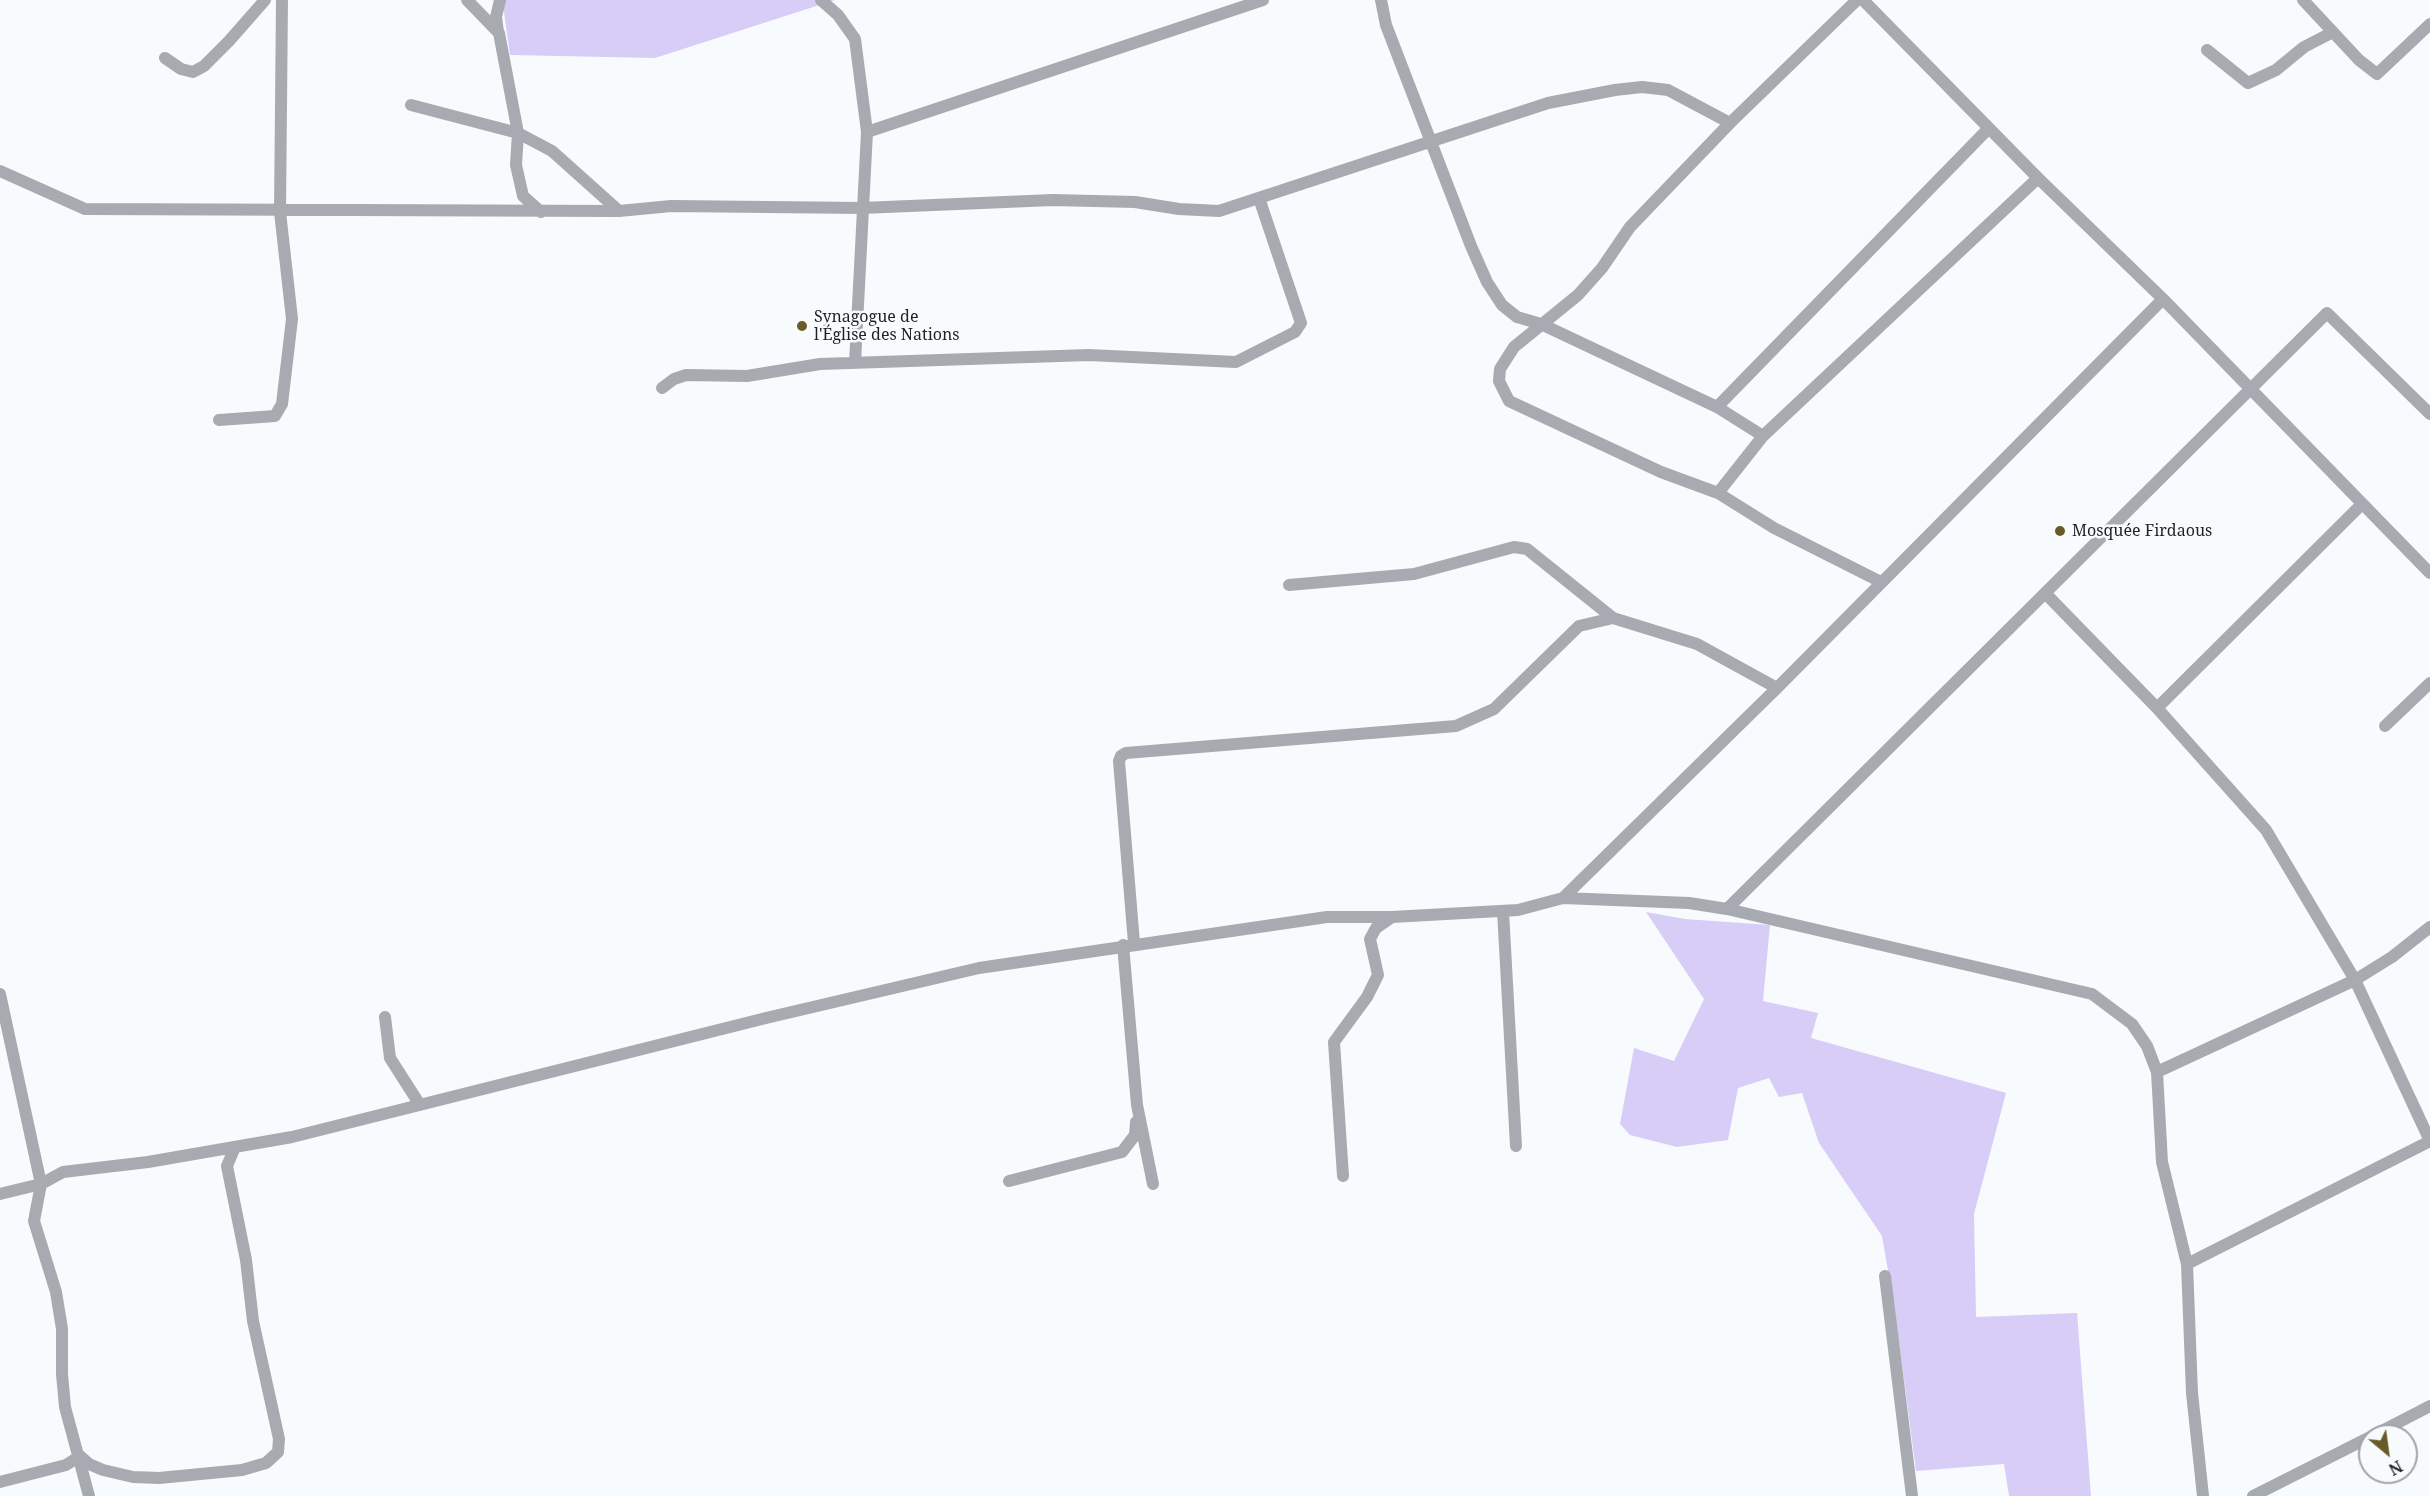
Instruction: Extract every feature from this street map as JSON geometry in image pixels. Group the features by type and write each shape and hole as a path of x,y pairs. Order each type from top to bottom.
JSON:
{"street":[{"path":"165,58 181,69 194,72 230,41 265,0"},
{"path":"219,420 275,416 282,404 292,319 280,212 282,0"},
{"path":"467,0 499,33"},
{"path":"500,0 496,17 518,133 516,165 523,196 541,212"},
{"path":"821,0 838,15 855,39 867,132 855,363"},
{"path":"867,132 1263,0"},
{"path":"1381,0 1386,25 1433,142 1471,246 1487,282 1502,305 1517,317 1541,324 1718,407 1762,436"},
{"path":"1857,0 1730,123 1630,226 1602,268 1578,295 1514,347 1500,369 1499,381 1509,401 1661,472 1718,493 1774,528 1881,582"},
{"path":"1863,0 2038,178 2163,299 2430,573"},
{"path":"2303,0 2359,60 2378,74 2430,24"},
{"path":"2207,50 2248,83 2276,70 2304,47 2332,32"},
{"path":"0,171 86,209 280,212 619,212 672,206 862,208 1053,200 1135,202 1179,209 1219,211 1548,103 1642,87 1668,90 1730,123"},
{"path":"411,105 518,133 552,151 619,212"},
{"path":"1718,407 1989,128"},
{"path":"1718,493 1762,436 2038,178"},
{"path":"662,388 674,379 686,375 747,376 820,364 1089,355 1236,363 1295,332 1301,323 1259,198"},
{"path":"1563,898 1777,688 2163,299"},
{"path":"1727,909 2253,390 2327,313 2430,414"},
{"path":"2157,708 2362,504"},
{"path":"1289,585 1414,574 1514,547 1527,549 1613,618 1696,644 1777,688"},
{"path":"2046,594 2157,708 2266,830 2355,980 2430,1141 2187,1264"},
{"path":"1009,1181 1122,1152 1135,1135 1137,1105 1121,756 1126,753 1456,726 1494,709 1579,626 1613,618"},
{"path":"2385,726 2430,683"},
{"path":"0,1194 41,1184 63,1172 148,1162 292,1137 766,1018 980,968 1129,944 1327,917 1392,917 1518,910 1563,898 1689,903 1727,909 2092,994 2132,1024 2147,1046 2157,1072 2162,1162 2187,1264 2192,1393 2203,1496"},
{"path":"1503,911 1516,1146"},
{"path":"1343,1176 1334,1042 1367,997 1378,975 1370,939 1376,928 1392,917"},
{"path":"2157,1072 2355,980 2416,940 2430,927"},
{"path":"0,994 41,1184 34,1221 57,1292 62,1329 65,1407 89,1496"},
{"path":"385,1017 390,1058 420,1106"},
{"path":"1137,1105 1153,1184"},
{"path":"80,1456 103,1470 133,1477 159,1478 242,1470 266,1463 278,1452 279,1439 253,1321 246,1260 228,1166 235,1147"},
{"path":"1885,1276 1912,1496"},
{"path":"2395,1424 2430,1406"},
{"path":"2253,1496 2358,1443"},
{"path":"0,1482 66,1465 80,1456"}],"shaded area":[{"path":"506,0 835,0 655,58 510,55 503,5"},
{"path":"1646,912 1685,919 1770,925 1763,1001 1818,1013 1811,1038 2006,1093 1974,1214 1976,1317 2077,1313 2091,1496 2009,1496 2004,1464 1916,1471 1895,1311 1882,1236 1819,1143 1802,1093 1779,1097 1769,1078 1738,1088 1728,1140 1677,1147 1630,1135 1620,1124 1634,1048 1674,1061 1704,999"}],"place":[{"name":"Synagogue de l'Église des Nations","path":"802,326"},
{"name":"Mosquée Firdaous","path":"2060,531"}]}
